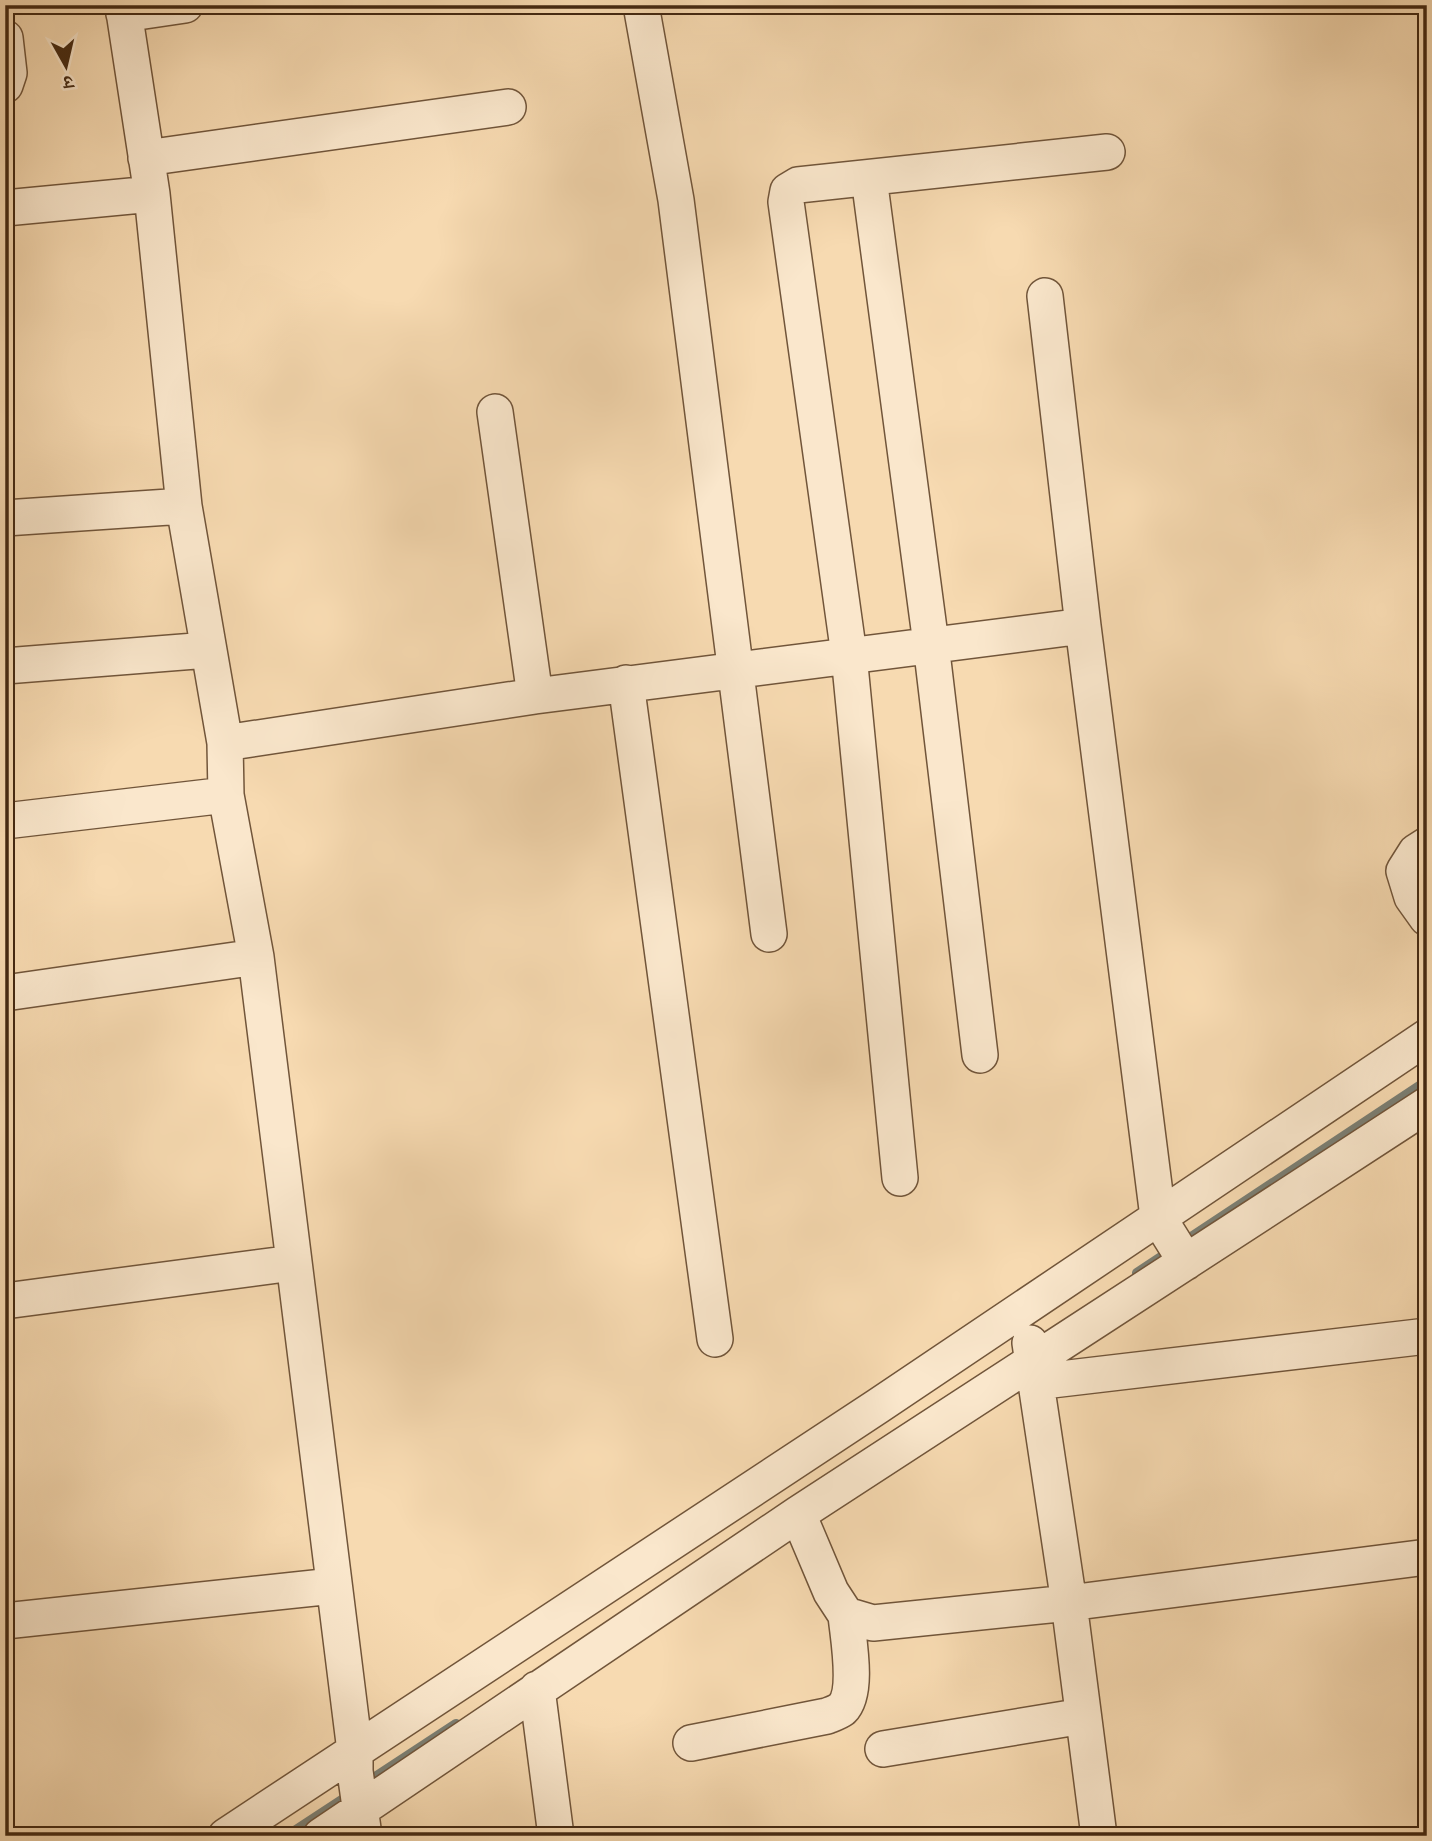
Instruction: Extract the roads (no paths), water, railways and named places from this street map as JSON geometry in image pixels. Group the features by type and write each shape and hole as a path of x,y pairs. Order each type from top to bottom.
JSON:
{"street":[{"path":"185,5 123,9 152,194 184,506 225,743 226,794 256,957 359,1792"},
{"path":"641,5 676,200 769,934"},
{"path":"5,38 9,73 5,85"},
{"path":"146,158 508,107"},
{"path":"901,1178 849,655 786,202 788,191 797,185 1107,152"},
{"path":"869,178 980,1055"},
{"path":"5,208 152,194"},
{"path":"1045,296 1083,626 1174,1242"},
{"path":"495,412 535,696"},
{"path":"5,518 184,506"},
{"path":"225,743 626,683 1083,626"},
{"path":"5,666 208,650"},
{"path":"626,683 715,1339"},
{"path":"5,821 226,794"},
{"path":"1427,845 1416,852 1404,872 1412,897 1427,918"},
{"path":"5,993 256,957"},
{"path":"226,1836 359,1792 537,1689 799,1514 1174,1242 1427,1037"},
{"path":"321,1836 359,1792 1031,1346 1174,1242 1427,1105"},
{"path":"5,1301 293,1263"},
{"path":"1031,1346 1427,1336"},
{"path":"1031,1346 1069,1603 1099,1836"},
{"path":"691,1742 827,1716 841,1710 849,1698 852,1684 846,1615 831,1592 799,1514"},
{"path":"846,1615 873,1623 1069,1603 1427,1557"},
{"path":"5,1621 333,1586"},
{"path":"537,1689 556,1836"},
{"path":"883,1749 1083,1716"}],"waterway":[{"path":"1137,1273 1427,1081"},
{"path":"363,1785 456,1724"},
{"path":"287,1836 351,1794"}]}
